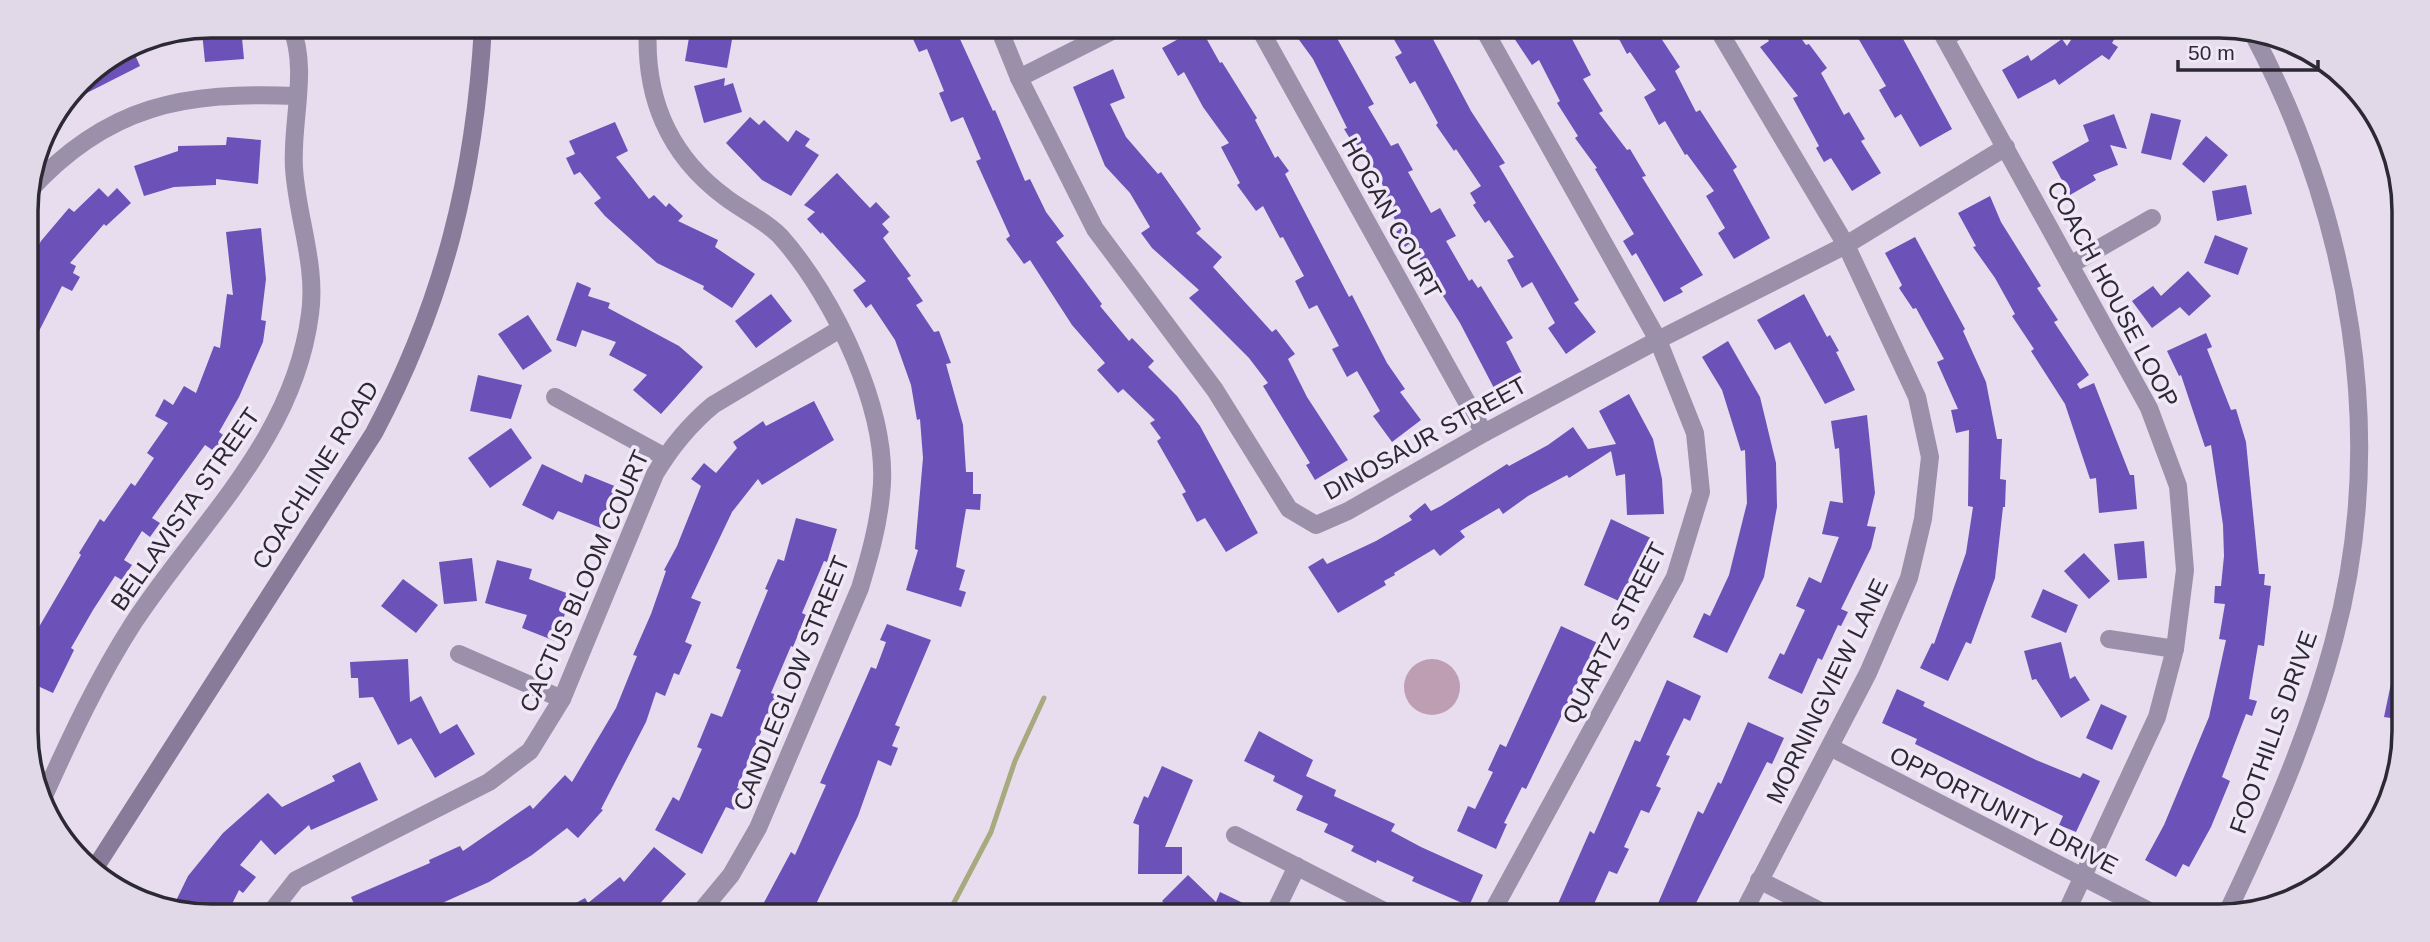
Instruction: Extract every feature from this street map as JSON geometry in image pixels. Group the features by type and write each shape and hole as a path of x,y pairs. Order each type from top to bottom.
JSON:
{"main road":[{"name":"COACHLINE ROAD","path":"99,862 373,433 397,389 435,298 461,208 476,117 482,39"}],"street":[{"name":"HOGAN COURT","path":"1265,38 1483,433"},
{"name":"QUARTZ STREET","path":"1489,38 1658,340 1695,433 1701,492 1693,527 1675,577 1496,903"},
{"name":"MORNINGVIEW LANE","path":"1723,38 1846,245 1917,397 1930,457 1923,519 1909,578 1868,673 1748,903"},
{"name":"COACH HOUSE LOOP","path":"1944,38 2149,408 2178,486 2185,570 2175,649 2157,717 2071,903"},
{"name":"BELLAVISTA STREET","path":"48,787 86,703 108,663 264,444 294,385 311,311 310,267 294,167 300,72 299,49 296,39"},
{"name":"CANDLEGLOW STREET","path":"647,39 646,58 651,88 661,121 680,153 704,182 764,222 781,238 857,360 872,406 880,454 882,493 870,555 860,588 758,828 731,875 706,904"},
{"name":"DINOSAUR STREET","path":"1003,39 1019,78 1095,229 1215,390 1289,509 1316,525 1348,511 1483,433 1658,340 1846,245 2006,147"},
{"path":"1019,78 1097,39"},
{"name":"FOOTHILLS DRIVE","path":"2231,903 2283,787 2320,688 2344,596 2357,486 2356,378 2343,273 2316,177 2297,123 2258,44"},
{"path":"42,177 81,142 148,109 193,98 243,94 297,96"},
{"path":"2070,265 2152,218"},
{"name":"CACTUS BLOOM COURT","path":"277,904 296,880 489,782 530,751 562,699 665,457 694,421 713,405 840,330"},
{"path":"555,397 665,457"},
{"path":"2109,639 2175,649"},
{"path":"459,654 562,699"},
{"name":"OPPORTUNITY DRIVE","path":"1830,747 2133,903"},
{"path":"1235,835 1370,903"},
{"path":"1279,903 1297,866"},
{"path":"1759,880 1805,903"}],"shaded area":[{"path":"1426,659 1438,659 1448,663 1456,671 1460,687 1456,703 1448,711 1438,715 1426,715 1416,711 1408,703 1404,693 1404,681 1408,671 1416,663"}],"building":[{"path":"1298,38 1337,38 1374,104 1368,107 1391,146 1398,143 1413,170 1408,172 1431,213 1440,208 1456,236 1446,241 1469,281 1472,279 1478,288 1481,286 1513,338 1506,342 1523,375 1495,390 1460,323 1418,256 1409,244 1405,247 1396,232 1400,229 1382,196 1387,193 1365,153 1361,156 1344,129 1347,128 1313,59"},
{"path":"1393,38 1433,38 1471,111 1505,163 1499,166 1579,300 1574,303 1596,332 1566,354 1548,328 1555,323 1532,282 1522,288 1507,260 1514,257 1489,220 1485,223 1473,205 1476,203 1470,193 1481,186 1436,125 1438,123 1415,81 1410,84 1395,57 1402,53"},
{"path":"1514,38 1572,38 1591,75 1583,79 1603,111 1599,113 1627,150 1630,149 1646,176 1642,177 1703,275 1680,288 1683,292 1664,302 1636,253 1632,256 1623,241 1634,234 1595,169 1597,168 1575,138 1578,136 1557,103 1560,101 1539,60 1532,65"},
{"path":"1619,38 1661,38 1680,67 1675,71 1696,112 1700,110 1737,167 1733,170 1770,238 1734,259 1718,233 1725,228 1706,196 1714,191 1687,154 1685,155 1665,121 1659,125 1644,97 1656,90 1630,52 1627,54"},
{"path":"1767,38 1801,38 1806,45 1809,44 1827,68 1821,73 1844,115 1849,112 1865,139 1861,141 1881,173 1852,191 1831,158 1824,162 1816,148 1819,146 1793,98 1798,96 1760,47 1769,41"},
{"path":"1858,38 1903,38 1952,129 1920,147 1901,114 1895,118 1879,90 1886,86"},
{"path":"2072,38 2115,38 2112,43 2118,47 2109,60 2102,55 2059,85 2055,79 2018,99 2002,70 2028,55 2031,61 2062,39 2067,46"},
{"path":"203,39 242,39 244,59 205,62"},
{"path":"689,39 732,39 727,68 685,61"},
{"path":"913,39 960,39 993,111 995,110 1025,181 1030,179 1046,212 1064,236 1056,242 1102,304 1100,306 1129,341 1132,338 1154,361 1148,367 1177,396 1200,426 1258,533 1226,552 1205,518 1197,522 1182,494 1186,492 1157,441 1161,438 1150,423 1155,420 1123,389 1118,393 1097,370 1105,363 1072,325 1030,260 1024,264 1006,239 1010,236 976,161 981,159 963,117 951,122 939,93 944,91 927,49 919,52"},
{"path":"1179,39 1206,39 1257,118 1255,120 1275,158 1278,156 1289,171 1285,174 1349,297 1352,295 1387,363 1405,389 1400,392 1421,420 1392,442 1373,416 1380,411 1357,371 1347,377 1332,349 1339,346 1317,305 1309,309 1295,281 1304,276 1283,237 1280,238 1263,206 1256,211 1237,185 1240,183 1221,147 1229,143 1203,107 1184,72 1178,76 1162,48"},
{"path":"136,57 140,66 83,95 97,81 125,62"},
{"path":"1113,69 1125,98 1110,104 1126,137 1158,174 1161,172 1201,229 1196,233 1222,257 1213,267 1272,332 1276,329 1295,354 1288,359 1307,397 1348,460 1315,480 1306,465 1310,463 1263,386 1268,383 1249,358 1189,298 1199,290 1152,248 1141,233 1150,227 1130,193 1105,166 1073,87"},
{"path":"725,78 724,86 733,83 742,112 704,123 694,86"},
{"path":"2151,113 2181,120 2171,160 2141,153"},
{"path":"2114,114 2127,149 2110,145 2118,165 2093,175 2096,180 2070,195 2052,162 2089,141 2083,125"},
{"path":"750,117 759,125 764,120 788,142 796,130 810,139 805,146 819,155 791,196 762,180 726,143"},
{"path":"615,122 628,151 616,157 649,199 654,195 666,207 669,203 683,216 678,221 718,240 715,247 755,274 732,308 703,289 704,286 657,263 594,203 601,198 580,172 574,175 566,158 575,154 569,141"},
{"path":"2206,136 2228,155 2204,183 2182,164"},
{"path":"227,137 261,140 258,184 216,179 216,185 174,187 144,196 134,166 178,151 178,146 226,145"},
{"path":"837,173 870,208 876,202 890,217 882,224 889,232 883,238 911,276 907,278 923,301 916,305 934,332 939,331 951,363 946,364 963,425 966,472 973,472 973,494 981,494 980,510 966,509 956,567 965,570 959,590 966,592 961,607 906,590 918,550 915,549 923,458 920,419 917,420 911,385 895,340 871,304 866,308 853,290 866,281 807,219 815,212 804,205"},
{"path":"2246,185 2252,214 2217,221 2212,191"},
{"path":"99,188 108,197 117,188 131,203 106,226 104,224 70,263 76,266 73,273 80,277 72,291 62,286 39,332 39,245 69,208 74,212"},
{"path":"1990,196 2001,222 2041,286 2037,288 2058,320 2054,322 2089,375 2077,384 2080,389 2094,383 2130,475 2134,475 2137,509 2099,513 2096,478 2090,479 2065,404 2031,351 2034,349 2012,316 2015,314 1995,278 1973,247 1976,246 1958,213"},
{"path":"261,228 266,279 261,320 266,321 263,342 239,397 219,432 226,437 217,453 205,445 152,518 160,523 150,537 142,531 124,560 132,565 122,580 115,576 93,610 71,648 74,650 53,693 38,686 38,628 100,519 104,522 131,483 135,486 154,458 147,453 168,423 155,416 164,399 173,405 184,386 196,393 214,346 220,348 227,294 233,295 226,232"},
{"path":"2215,235 2248,248 2238,275 2204,263"},
{"path":"1915,237 1965,329 1963,331 1986,382 1997,439 2002,439 2000,479 2006,480 1995,578 1971,644 1966,642 1948,681 1920,668 1932,643 1934,644 1966,553 1973,507 1968,506 1969,430 1956,433 1951,410 1958,409 1937,362 1944,359 1916,308 1913,309 1899,288 1902,285 1885,253"},
{"path":"2188,271 2211,296 2189,316 2180,307 2152,328 2132,301 2153,286 2161,296"},
{"path":"577,282 591,288 588,296 610,303 608,308 679,346 703,367 661,414 633,390 647,375 609,355 616,342 582,330 576,347 556,340"},
{"path":"771,294 792,321 756,348 735,321"},
{"path":"1804,294 1827,337 1830,335 1839,351 1836,352 1855,390 1825,404 1790,342 1775,350 1757,320"},
{"path":"528,315 552,351 523,370 498,334"},
{"path":"2206,333 2212,347 2207,349 2231,410 2236,409 2246,442 2259,574 2265,574 2264,585 2271,586 2264,646 2258,645 2249,699 2257,701 2252,716 2246,714 2222,777 2230,781 2211,827 2189,867 2183,864 2176,877 2145,860 2164,825 2209,717 2226,640 2219,639 2225,604 2214,603 2215,586 2221,586 2224,556 2223,525 2211,445 2205,447 2181,375 2179,376 2167,351"},
{"path":"1728,341 1760,397 1776,463 1777,507 1764,577 1727,653 1693,637 1704,613 1710,616 1729,575 1747,503 1745,450 1741,451 1722,390 1702,357"},
{"path":"478,375 522,385 511,419 470,411"},
{"path":"1629,394 1653,439 1662,479 1664,514 1627,515 1625,474 1616,476 1611,451 1569,478 1567,475 1528,496 1503,514 1499,508 1460,531 1465,537 1440,556 1434,549 1394,573 1395,575 1384,581 1386,585 1338,613 1308,567 1323,558 1327,564 1376,541 1412,520 1409,516 1425,503 1431,511 1441,506 1507,464 1509,466 1548,445 1573,427 1588,449 1616,444 1599,411"},
{"path":"814,401 834,440 762,485 758,479 732,512 691,598 701,602 685,642 692,645 679,675 674,673 665,696 656,692 646,722 601,809 603,810 578,838 567,828 532,855 489,882 440,904 354,904 351,897 430,863 429,860 460,846 463,851 530,805 533,809 565,775 572,782 616,708 637,656 633,655 651,614 666,571 664,570 677,546 701,486 691,479 704,463 716,473 737,448 733,442 763,421 766,426"},
{"path":"1867,415 1875,493 1867,526 1876,527 1871,548 1841,609 1848,612 1841,626 1838,625 1822,660 1818,658 1802,694 1768,678 1780,653 1784,655 1805,610 1796,606 1809,577 1821,583 1839,537 1822,534 1830,501 1843,503 1839,448 1835,449 1831,421"},
{"path":"511,428 532,458 490,488 468,458"},
{"path":"542,464 582,483 585,474 617,487 601,528 558,511 553,520 522,505"},
{"path":"796,518 837,529 827,562 824,561 802,613 806,615 771,693 777,695 737,788 742,790 734,810 726,807 702,854 655,830 673,797 679,801 702,749 697,747 711,713 722,717 741,670 736,668 768,590 765,589 778,559 784,561"},
{"path":"1611,519 1655,540 1642,570 1636,567 1621,602 1584,585"},
{"path":"2144,541 2147,578 2118,580 2114,544"},
{"path":"2084,553 2110,581 2089,599 2064,571"},
{"path":"472,558 477,601 444,604 439,562"},
{"path":"497,560 532,569 529,579 572,595 555,641 522,628 527,615 485,603"},
{"path":"403,579 438,605 416,633 381,606"},
{"path":"2043,589 2078,605 2066,633 2031,617"},
{"path":"887,624 931,640 895,725 900,727 892,746 898,748 891,766 878,760 858,816 817,902 820,904 763,904 791,852 795,855 826,785 820,783 871,667 876,669 886,642 880,640"},
{"path":"1561,626 1600,644 1589,668 1585,667 1526,789 1522,787 1504,823 1507,824 1496,849 1457,831 1468,806 1475,809 1493,772 1488,770 1500,744 1506,747"},
{"path":"2061,642 2070,679 2075,676 2090,700 2061,718 2036,679 2032,680 2024,651"},
{"path":"408,659 410,702 421,696 440,734 457,724 475,754 435,778 411,738 398,745 373,697 359,698 358,678 351,678 350,662"},
{"path":"2392,679 2392,718 2384,717"},
{"path":"1667,680 1701,696 1690,721 1684,718 1666,755 1670,756 1656,786 1661,788 1649,813 1641,810 1624,847 1629,849 1617,874 1609,871 1594,903 1558,903 1590,831 1594,834 1635,740 1640,742"},
{"path":"1897,689 1925,702 1923,706 2036,760 2080,778 2083,773 2100,781 2076,832 2059,825 2063,816 1915,744 1917,739 1882,723"},
{"path":"2101,704 2127,716 2112,750 2086,738"},
{"path":"1748,722 1784,738 1772,764 1767,762 1696,903 1658,903 1698,811 1703,814 1718,782 1721,784"},
{"path":"1259,731 1313,760 1306,776 1336,790 1334,796 1395,824 1391,831 1421,847 1483,875 1470,903 1463,903 1412,881 1414,877 1351,851 1354,846 1324,832 1328,824 1296,810 1303,796 1273,781 1275,776 1244,761"},
{"path":"360,762 378,800 311,830 309,825 275,855 261,840 240,865 256,877 243,893 239,890 232,904 176,900 188,876 223,833 268,793 282,807 335,781 332,776"},
{"path":"1162,766 1193,780 1165,847 1182,847 1182,874 1138,874 1139,825 1133,823 1144,796 1148,798"},
{"path":"654,847 686,874 660,904 574,904 585,898 588,903 620,877 624,882"},
{"path":"1188,875 1216,902 1220,892 1244,903 1164,904 1162,901"}],"waterway":[{"path":"953,904 991,832 1015,761 1044,698"}]}
